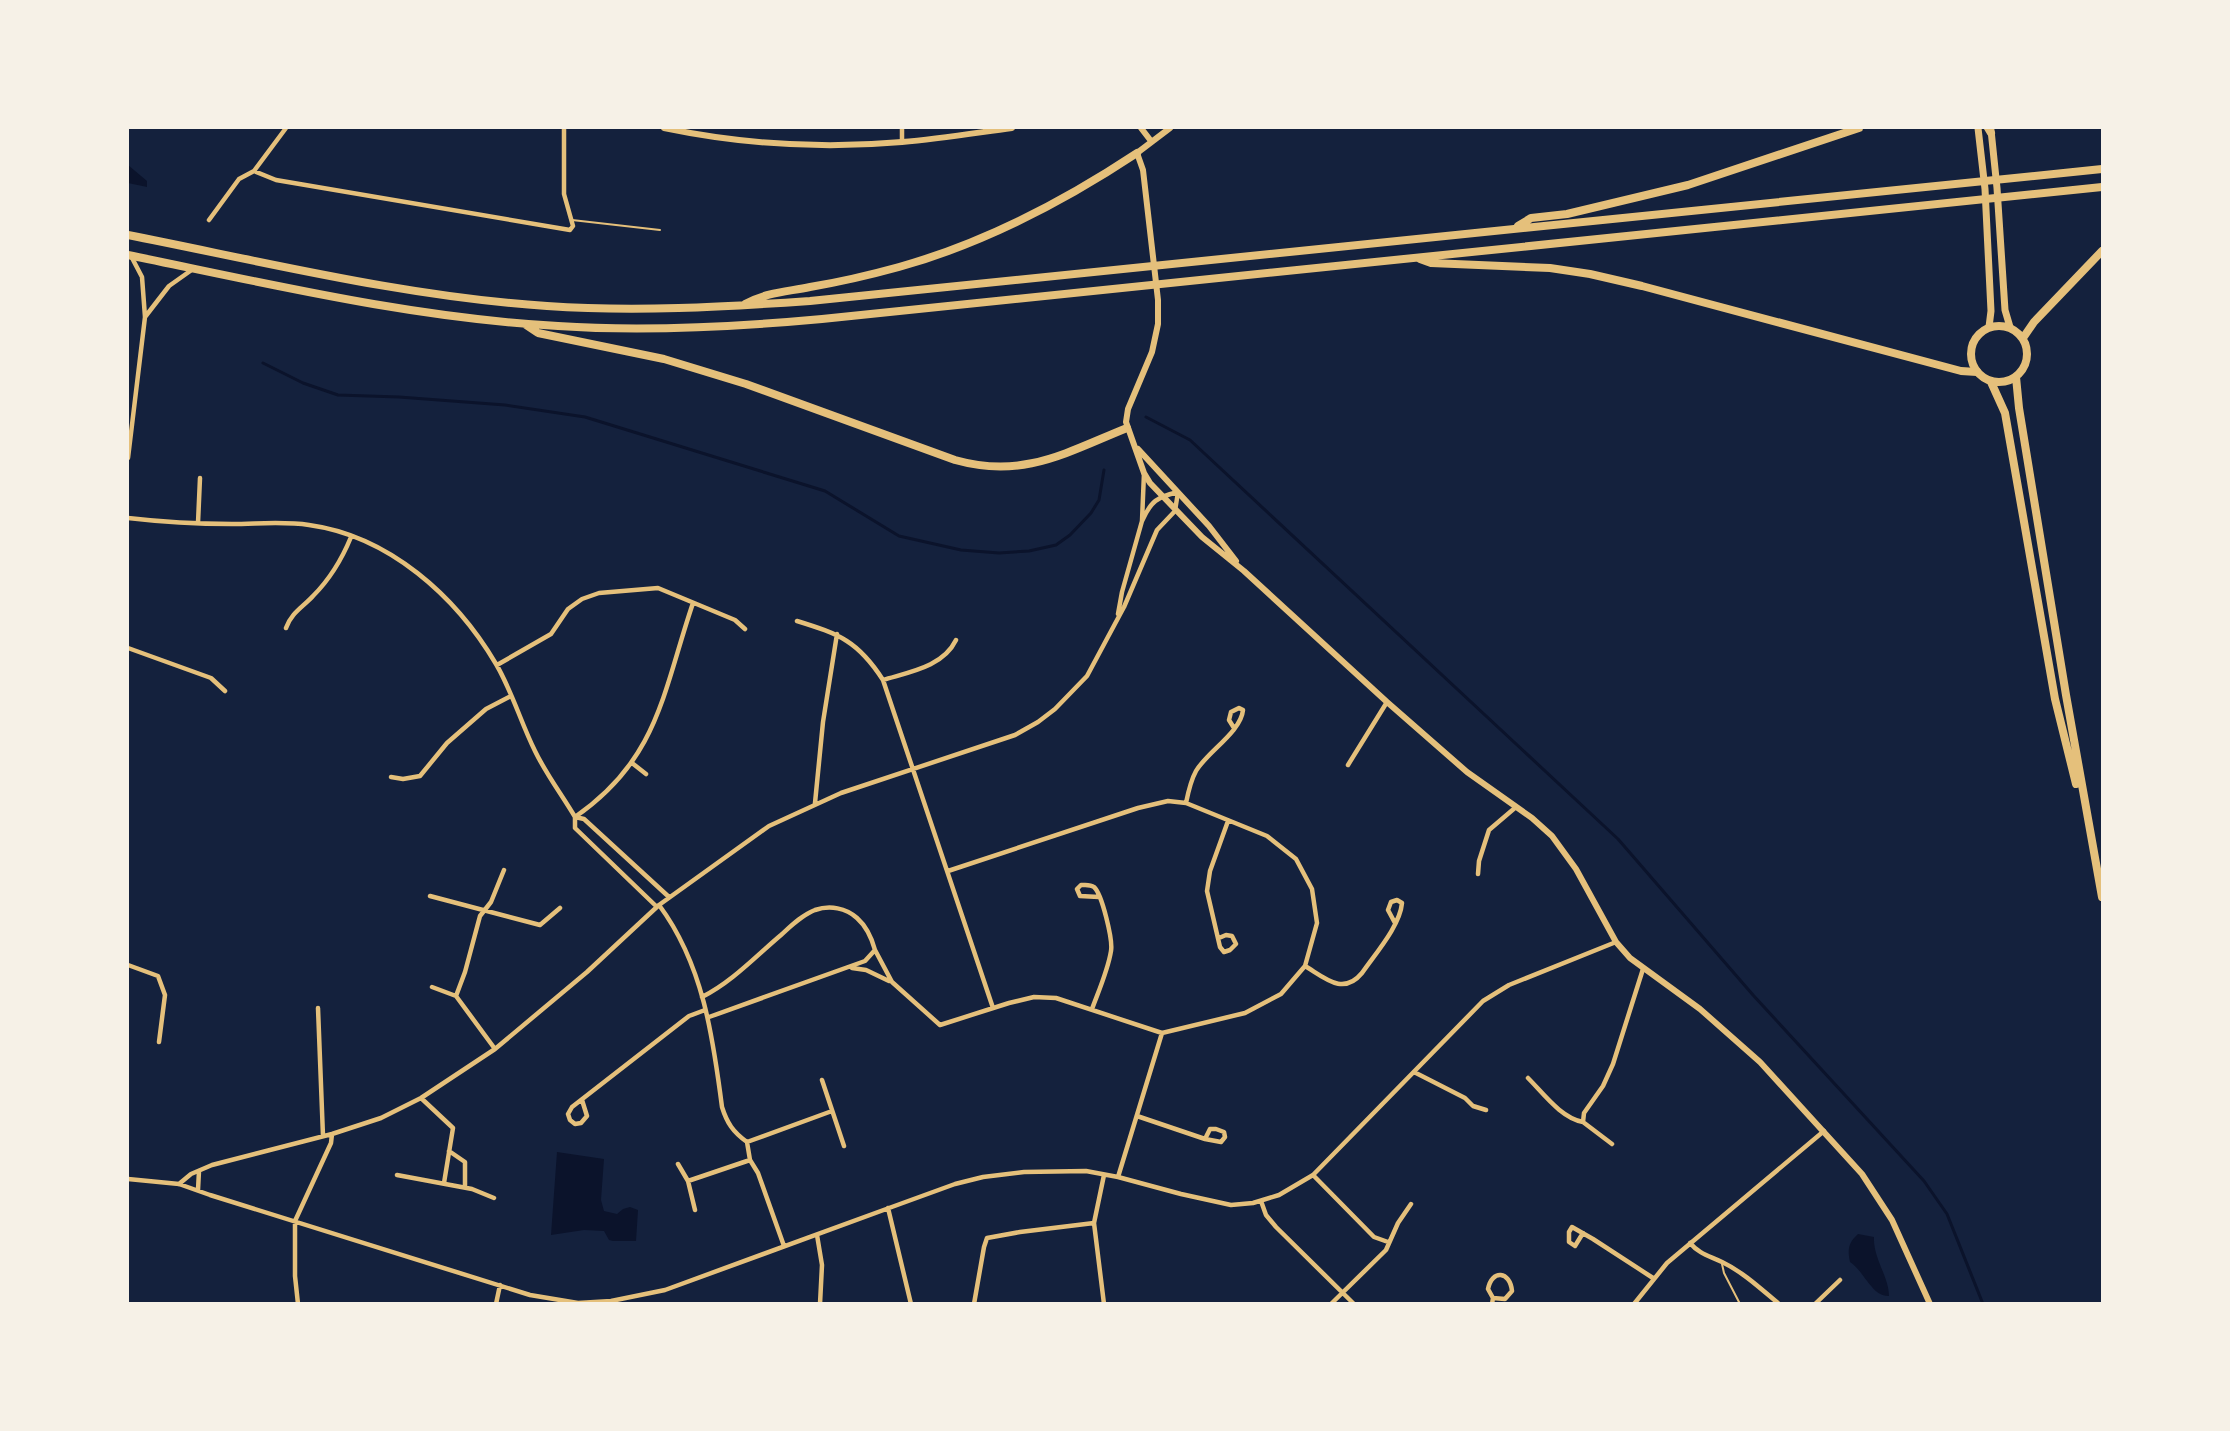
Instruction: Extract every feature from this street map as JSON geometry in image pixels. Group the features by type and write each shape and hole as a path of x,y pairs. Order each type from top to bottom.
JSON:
{"highway":[{"path":"1514,229 1531,218 1567,214 1689,185 1859,128"},
{"path":"742,306 762,295 848,280 927,258 975,241 1027,218 1088,185 1137,153"},
{"path":"128,235 370,282 499,302 583,308 742,306 2103,169"},
{"path":"129,256 370,303 523,324 633,328 779,323 2103,187"},
{"path":"1417,258 1431,263 1540,267 1590,274 1653,288 1961,371 1977,372"},
{"path":"523,324 538,333 664,359 746,384 955,460 978,466 1003,468 1033,464 1061,456 1127,428"}],"main road":[{"path":"1978,128 1985,189 1991,312 1989,327"},
{"path":"1990,129 2005,310 2010,327"},
{"path":"2023,338 2034,322 2103,251"},
{"path":"1989,327 2010,327 2023,338 2027,346 2026,363 2016,377 2000,383 1991,382 1977,372 1972,365 1971,347 1982,332 1989,327"},
{"path":"2016,377 2021,420 2092,846"},
{"path":"1991,382 2005,413 2055,699 2103,897"}],"street":[{"path":"209,220 239,179 254,171 286,128"},
{"path":"254,171 276,180 570,230 573,226 564,194 564,128"},
{"path":"663,128 699,135 765,142 860,144 902,142 1012,128"},
{"path":"902,128 902,142"},
{"path":"1141,128 1151,141"},
{"path":"1142,521 1144,473 1137,447 1127,428 1128,409 1152,352 1158,324 1158,300 1143,170 1137,153 1168,128"},
{"path":"128,458 145,317 142,278 129,256"},
{"path":"145,317 169,286 193,268"},
{"path":"1137,447 1209,526 1244,571"},
{"path":"1144,473 1161,496 1202,537 1244,571 1387,702 1467,772 1552,836 1576,869 1616,942 1630,958 1700,1009 1752,1056 1862,1174 1892,1220 1930,1304"},
{"path":"198,523 200,478"},
{"path":"1117,620 1122,592 1148,506 1161,496 1178,492"},
{"path":"179,1184 212,1165 332,1134 381,1118 421,1098 495,1049 587,972 669,897 769,826 815,804 1016,735 1038,722 1072,694 1087,676 1117,620 1154,536 1175,511 1178,492"},
{"path":"128,518 163,522 264,522 330,529 396,558 441,593 477,635 497,665 535,752 575,817 575,828 658,906 684,946 709,1017 722,1107 735,1133 747,1142 750,1160 758,1173 784,1246"},
{"path":"286,628 290,617 314,596 333,573 351,537"},
{"path":"497,665 551,634 568,609 582,599 599,593 658,588 735,620 745,629"},
{"path":"575,817 597,802 632,763 657,719 693,603"},
{"path":"797,621 837,634 860,650 883,680 993,1008"},
{"path":"815,804 823,722 837,634"},
{"path":"883,680 939,661 951,650 956,640"},
{"path":"128,648 211,678 225,691"},
{"path":"391,777 404,779 420,776 447,743 486,709 511,696"},
{"path":"1348,765 1387,702"},
{"path":"1186,803 1196,771 1234,728"},
{"path":"632,763 646,774"},
{"path":"850,967 866,970 892,982 940,1025 1034,997 1056,998 1162,1033 1254,1010 1281,994 1305,966 1317,923 1312,889 1296,859 1267,836 1186,803 1168,801 1138,808 948,871"},
{"path":"1478,874 1479,861 1489,830 1516,807"},
{"path":"575,817 584,819 669,897"},
{"path":"1219,938 1207,891 1210,871 1228,821"},
{"path":"456,996 480,916 491,902 504,870"},
{"path":"1092,1009 1112,949 1111,937 1099,897 1095,888 1081,885 1077,889 1080,896 1099,897"},
{"path":"430,896 540,926 560,908"},
{"path":"1305,966 1334,983 1349,984 1362,973 1401,915 1402,903 1397,900 1391,902 1388,910 1395,923"},
{"path":"702,997 720,988 789,928 813,911 830,907 850,912 863,924 892,982"},
{"path":"128,1179 179,1184 530,1296 583,1303 611,1301 665,1290 956,1184 983,1178 1053,1170 1086,1171 1231,1205 1261,1201 1279,1195 1313,1175 1483,1001 1509,985 1616,942"},
{"path":"709,1017 865,961 875,950"},
{"path":"128,964 158,976 165,995 159,1042"},
{"path":"1583,1122 1584,1113 1603,1086 1612,1064 1643,969"},
{"path":"432,987 456,996 495,1049"},
{"path":"318,1008 323,1136"},
{"path":"582,1100 587,1116 581,1123 575,1124 570,1120 568,1114 572,1107 688,1016 705,1010"},
{"path":"1118,1177 1162,1033"},
{"path":"1414,1072 1465,1098 1473,1106 1486,1110"},
{"path":"1528,1078 1562,1112 1575,1121 1583,1122 1612,1144"},
{"path":"822,1080 844,1146"},
{"path":"421,1098 453,1128 444,1183"},
{"path":"747,1142 832,1111"},
{"path":"1137,1116 1205,1139"},
{"path":"1634,1304 1667,1263 1824,1131"},
{"path":"298,1304 295,1276 295,1221 331,1143 332,1134"},
{"path":"449,1151 465,1162 465,1187"},
{"path":"688,1181 750,1160"},
{"path":"678,1164 688,1181 695,1210"},
{"path":"198,1190 199,1171"},
{"path":"397,1175 465,1187 481,1191 494,1198"},
{"path":"1104,1175 1094,1223 1104,1304"},
{"path":"1313,1175 1374,1237 1388,1242"},
{"path":"1261,1201 1266,1215 1276,1227 1354,1304"},
{"path":"1331,1304 1386,1250 1388,1242 1411,1204"},
{"path":"888,1208 911,1304"},
{"path":"974,1304 987,1238 1094,1223"},
{"path":"1583,1233 1653,1278"},
{"path":"817,1234 821,1256 820,1304"},
{"path":"1690,1243 1707,1256 1722,1262 1779,1304"},
{"path":"1503,1275 1512,1282 1512,1291 1505,1299 1493,1301 1488,1289 1490,1281 1496,1276 1503,1275"},
{"path":"1815,1304 1840,1280"},
{"path":"496,1304 500,1285"}],"lane":[{"path":"572,220 660,230"},
{"path":"1722,1262 1724,1273 1740,1304"}],"water":[{"path":"128,165 147,181 147,187 128,183"},
{"path":"557,1152 604,1159 601,1200 604,1211 617,1214 630,1207 638,1210 636,1241 609,1240 604,1231 584,1230 551,1235"},
{"path":"1858,1234 1874,1237 1874,1245 1887,1282 1889,1296 1873,1288 1850,1262 1849,1246"}],"waterway":[{"path":"263,363 303,383 338,395 505,405 585,417 825,491 899,536 961,550 999,553 1029,551 1056,545 1070,535 1091,513 1099,500 1104,470"},
{"path":"1146,417 1190,440 1618,839 1753,995 1924,1181 1947,1214 1983,1304"}]}
